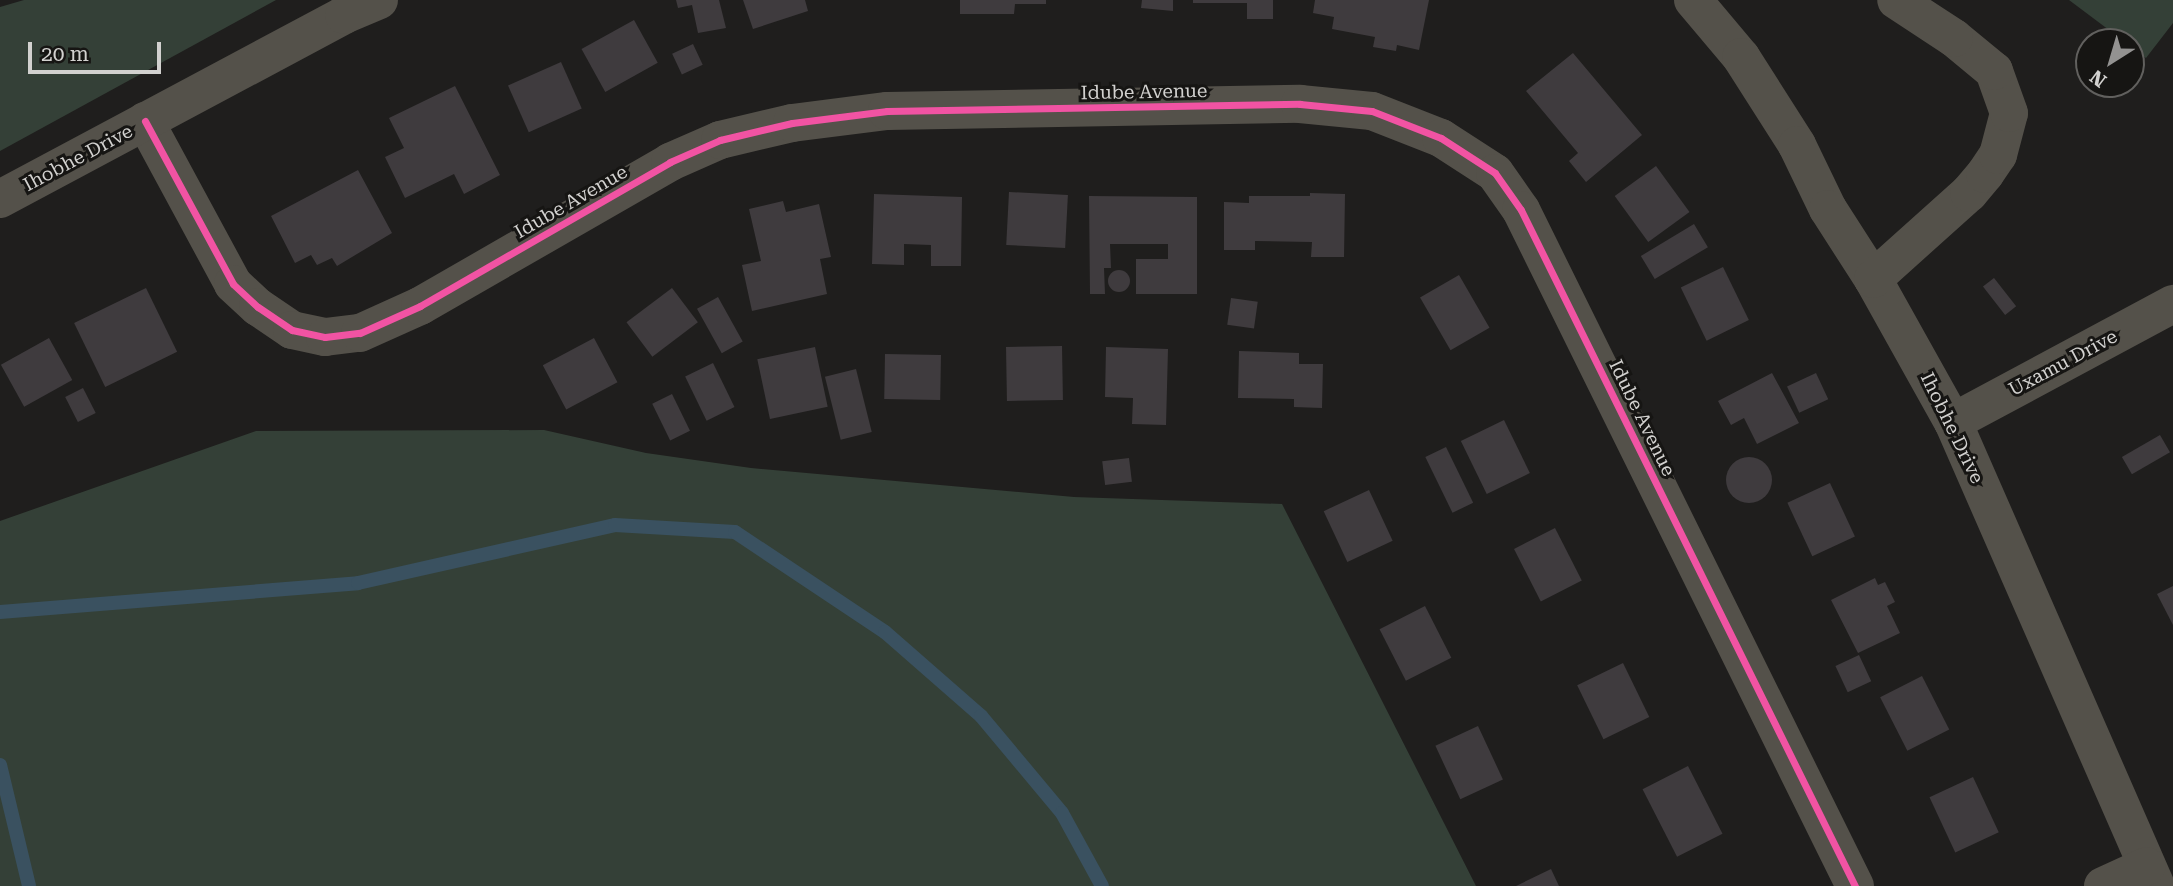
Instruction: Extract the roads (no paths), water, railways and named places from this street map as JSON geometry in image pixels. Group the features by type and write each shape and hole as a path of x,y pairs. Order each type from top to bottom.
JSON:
{"street":[{"name":"Ihobhe Drive","path":"0,200 344,15 379,0"},
{"name":"Ihobhe Drive","path":"1693,0 1741,57 1790,134 1828,209 1873,279 1953,422 2151,876"},
{"path":"1873,279 1969,193 1985,174 1998,155 2010,113 1994,71 1954,38 1896,0"},
{"name":"Idube Avenue","path":"145,121 233,284 258,307 292,330 325,337 360,333 421,306 670,162 720,141 792,123 887,111 1300,104 1372,111 1441,138 1494,173 1521,210 1855,886"},
{"name":"Uxamu Drive","path":"1953,422 2173,304"},
{"path":"2103,886 2151,876"}],"waterway":[{"path":"0,612 358,583 615,525 735,532 885,632 981,716 1062,813 1102,886"},
{"path":"0,765 29,886"}]}
